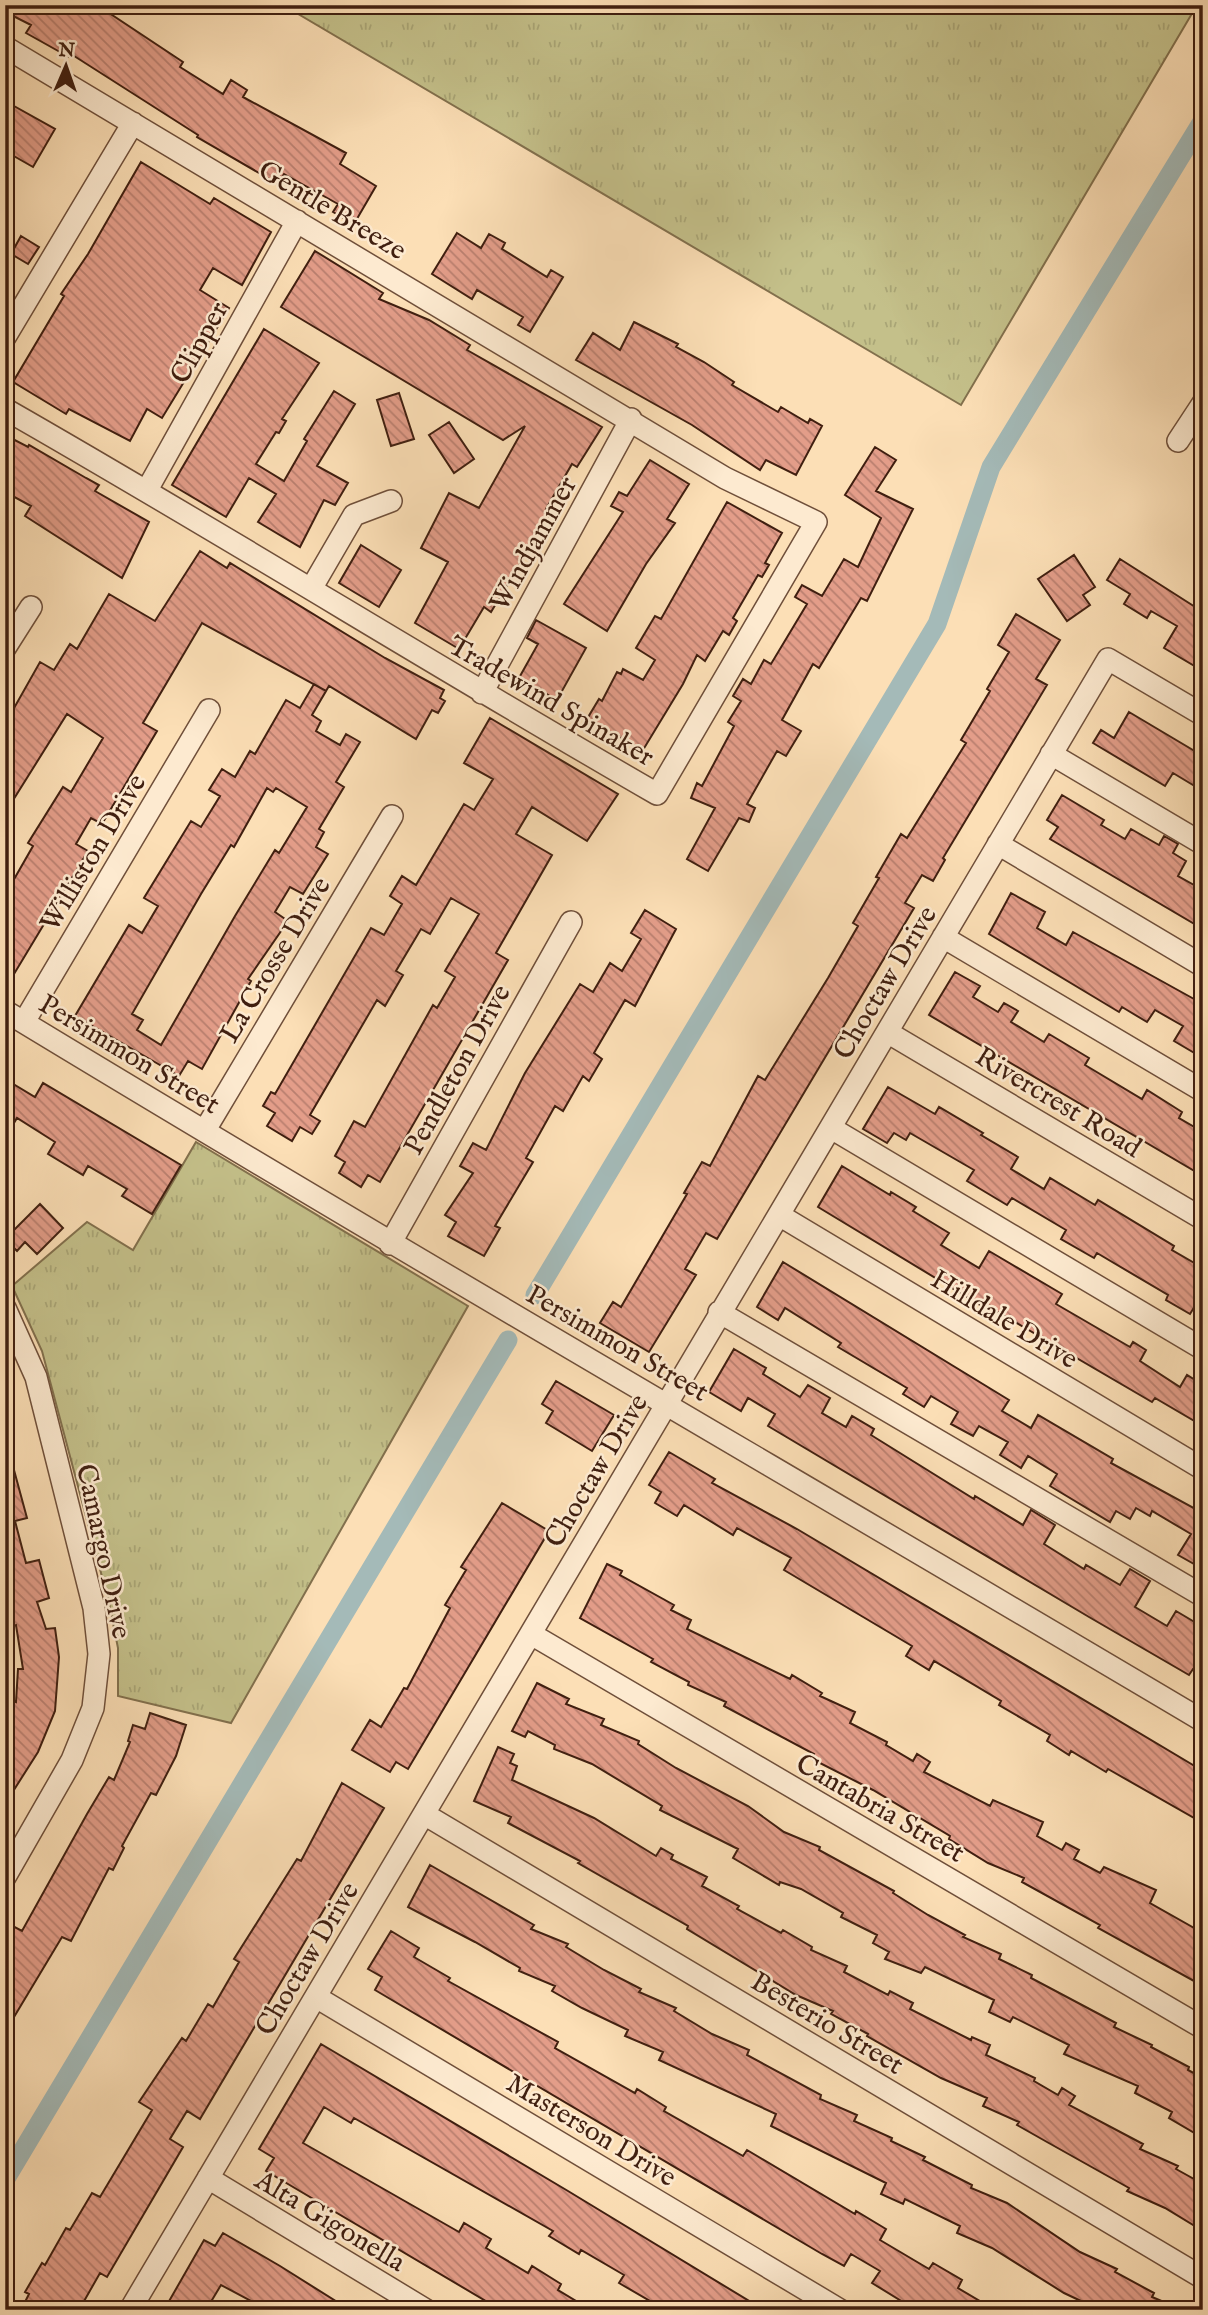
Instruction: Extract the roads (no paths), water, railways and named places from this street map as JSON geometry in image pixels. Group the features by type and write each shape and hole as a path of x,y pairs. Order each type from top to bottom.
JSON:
{"street":[{"name":"Gentle Breeze","path":"5,47 631,419"},
{"path":"5,337 133,123"},
{"name":"Clipper","path":"147,490 297,220"},
{"path":"1178,441 1203,402"},
{"name":"Tradewind Spinaker","path":"5,409 147,490 482,693 657,794 816,522 725,478 631,419"},
{"name":"Windjammer","path":"482,693 631,419"},
{"path":"311,589 354,515 391,501"},
{"path":"5,648 31,607"},
{"name":"Choctaw Drive","path":"130,2310 1108,659 1203,715"},
{"name":"Williston Drive","path":"14,1017 209,710"},
{"path":"1051,754 1203,844"},
{"name":"La Crosse Drive","path":"205,1130 392,816"},
{"path":"998,844 1203,966"},
{"name":"Pendleton Drive","path":"390,1244 571,922"},
{"path":"943,937 1203,1091"},
{"name":"Persimmon Street","path":"14,1017 390,1244 668,1403 1203,1721"},
{"name":"Rivercrest Road","path":"887,1032 1203,1219"},
{"path":"831,1128 1203,1349"},
{"name":"Hilldale Drive","path":"779,1215 1203,1469"},
{"name":"Camargo Drive","path":"5,1308 36,1377 94,1608 99,1654 93,1708 72,1760 5,1877"},
{"path":"719,1312 1203,1596"},
{"name":"Cantabria Street","path":"531,1634 1203,2028"},
{"name":"Besterio Street","path":"424,1814 1203,2278"},
{"name":"Masterson Drive","path":"316,1997 840,2310"},
{"name":"Alta Gigonella","path":"208,2178 426,2310"}],"waterway":[{"path":"535,1295 937,624 991,467 1203,120"},
{"path":"5,2180 508,1340"}]}
